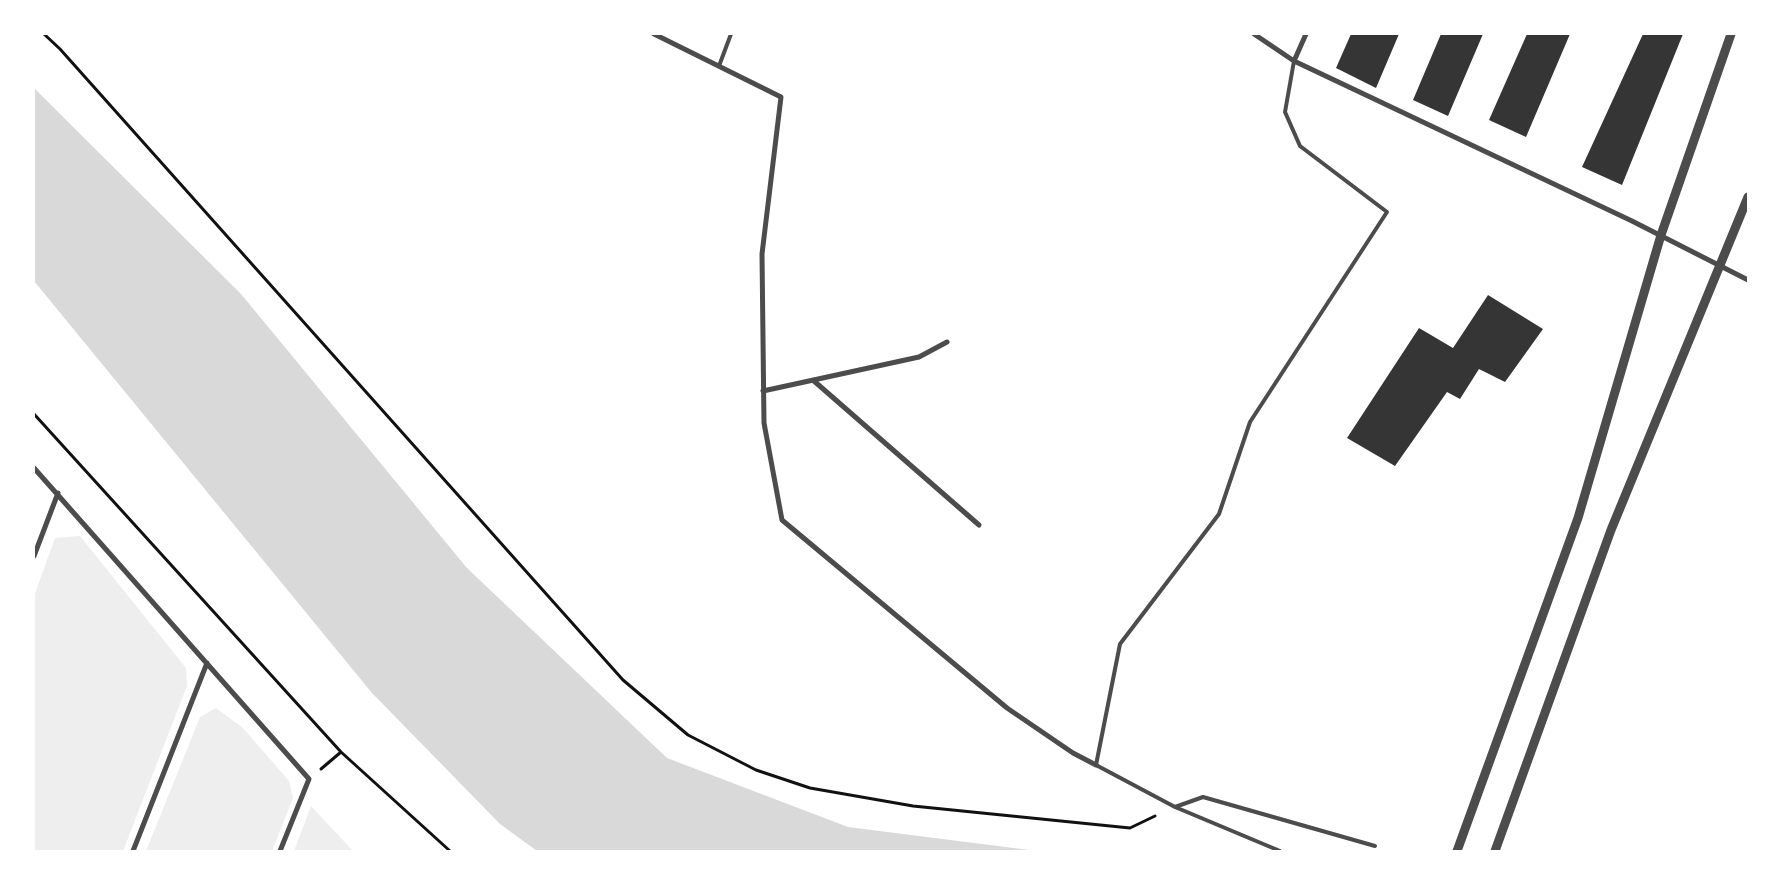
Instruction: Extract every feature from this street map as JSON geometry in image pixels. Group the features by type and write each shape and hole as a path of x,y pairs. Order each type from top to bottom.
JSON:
{"street":[{"path":"654,34 781,97 762,254 764,423 782,520 1007,708 1096,765"},
{"path":"1254,34 1294,61 1660,235 1748,280"},
{"path":"1294,61 1306,34"},
{"path":"1457,851 1578,518 1660,235 1731,34"},
{"path":"1495,851 1611,530 1748,196"},
{"path":"763,391 919,357 947,342"},
{"path":"814,381 979,525"},
{"path":"34,468 309,779 280,851"},
{"path":"34,556 58,493"},
{"path":"133,851 207,663"}],"lane":[{"path":"719,66 731,34"},
{"path":"1280,851 1175,807 1096,765 1120,644 1219,514 1250,422 1387,212 1300,146 1285,112 1294,61"},
{"path":"1175,807 1203,797 1375,846"}],"path":[{"path":"44,34 73,64 623,680 688,735 756,770 810,788 913,806 1130,828 1175,807"},
{"path":"34,414 341,752 450,851"},
{"path":"309,779 341,752"}],"shaded area":[{"path":"34,88 241,294 467,568 667,758 848,827 1037,851 537,851 500,824 372,693 34,281"},
{"path":"80,536 186,668 187,686 123,851 34,851 34,596 55,538"},
{"path":"216,708 243,728 289,781 293,798 272,851 146,851 200,717"},
{"path":"311,806 353,851 294,851"}],"building":[{"path":"1351,34 1399,34 1376,88 1336,68"},
{"path":"1441,34 1483,34 1448,116 1413,100"},
{"path":"1527,34 1570,34 1526,137 1489,120"},
{"path":"1643,34 1683,34 1622,185 1582,167"},
{"path":"1488,295 1543,329 1505,382 1479,369 1460,399 1447,392 1395,466 1347,438 1419,328 1453,348"}]}
